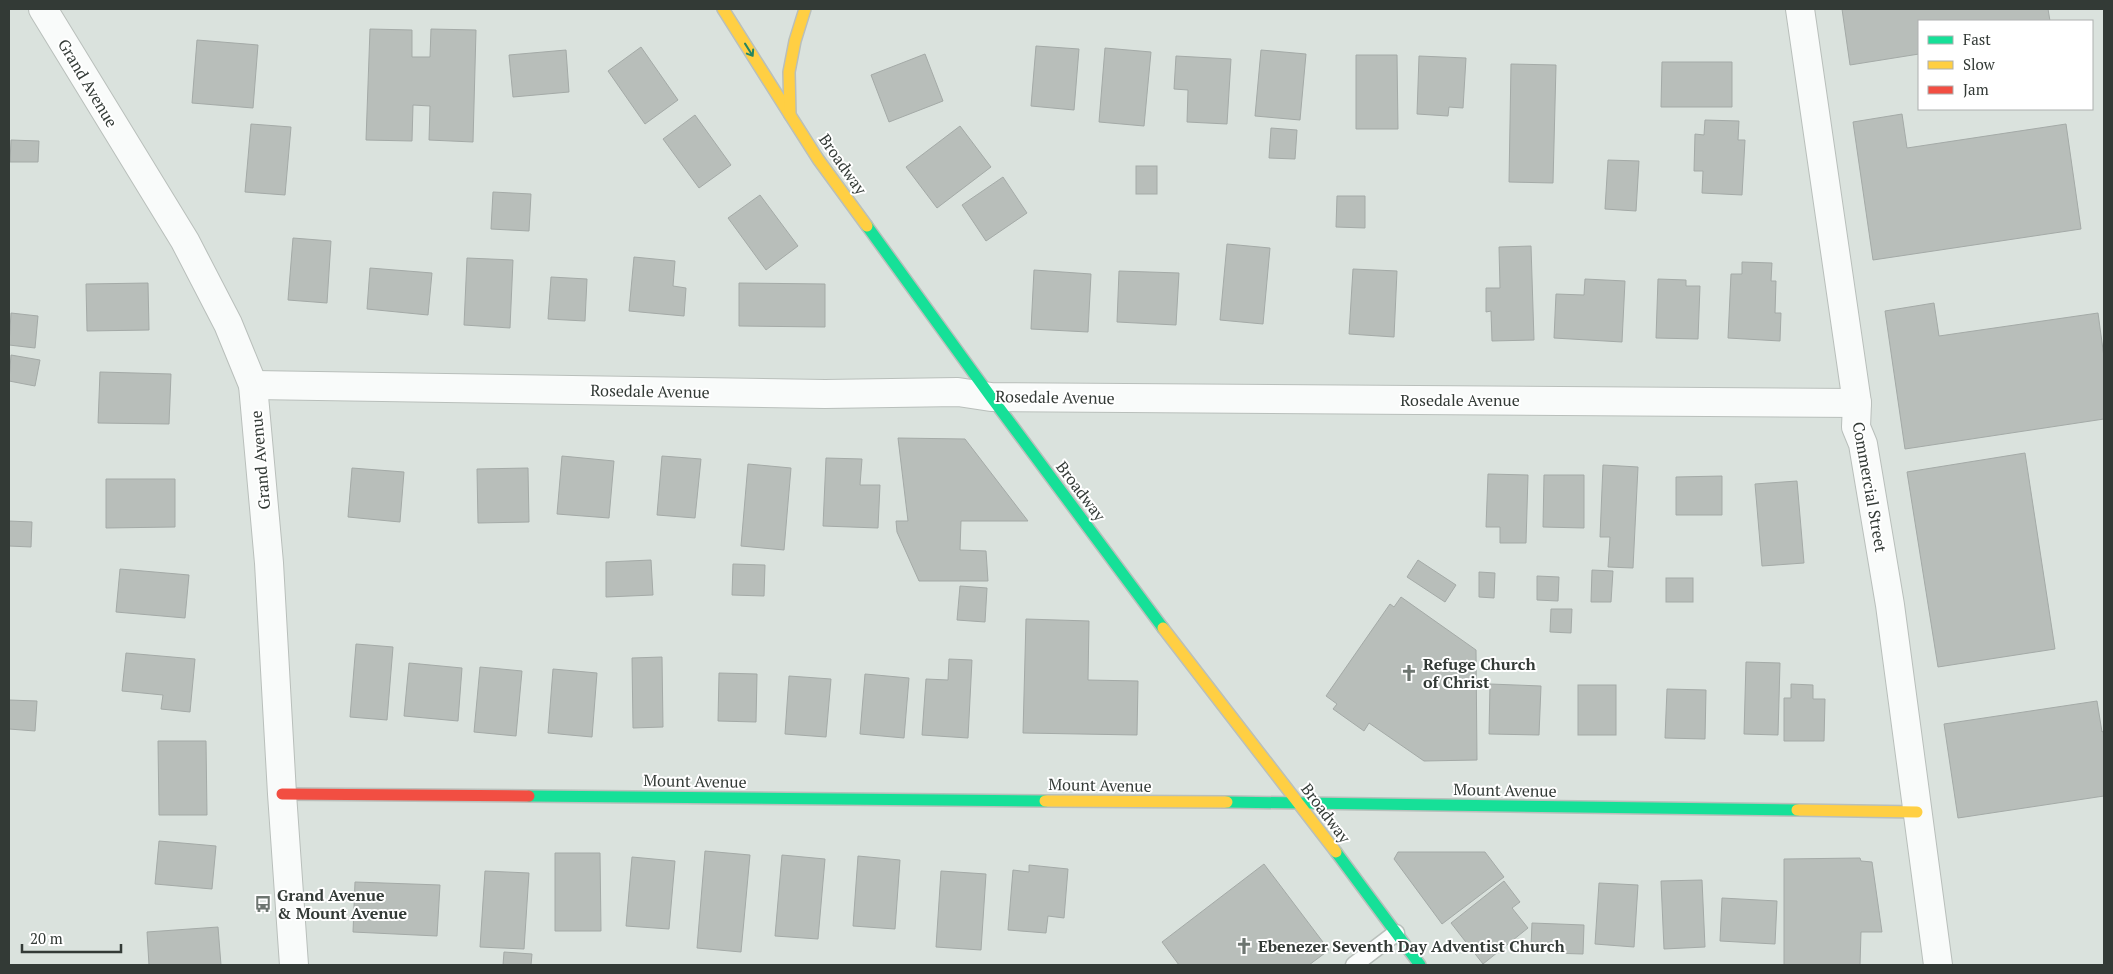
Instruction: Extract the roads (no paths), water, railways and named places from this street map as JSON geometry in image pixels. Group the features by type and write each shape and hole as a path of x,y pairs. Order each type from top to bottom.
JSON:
{"street":[{"name":"Grand Avenue","path":"43,9 185,241 228,324 253,385 269,564 294,965"},
{"name":"Broadway","path":"723,9 818,159 991,397 1222,706 1300,803 1420,965"},
{"path":"790,115 790,72 795,41 804,9"},
{"name":"Commercial Street","path":"1800,9 1857,403 1856,427 1864,444 1890,604 1938,965"},
{"name":"Rosedale Avenue","path":"253,385 825,394 958,392 991,397 1857,403"},
{"name":"Mount Avenue","path":"282,794 1300,803 1917,812"}],"lane":[{"path":"1354,965 1396,933"}],"place":[{"name":"Refuge Church of Christ","path":"1409,673"},
{"name":"Grand Avenue & Mount Avenue","path":"263,904"},
{"name":"Ebenezer Seventh Day Adventist Church","path":"1244,946"}]}
